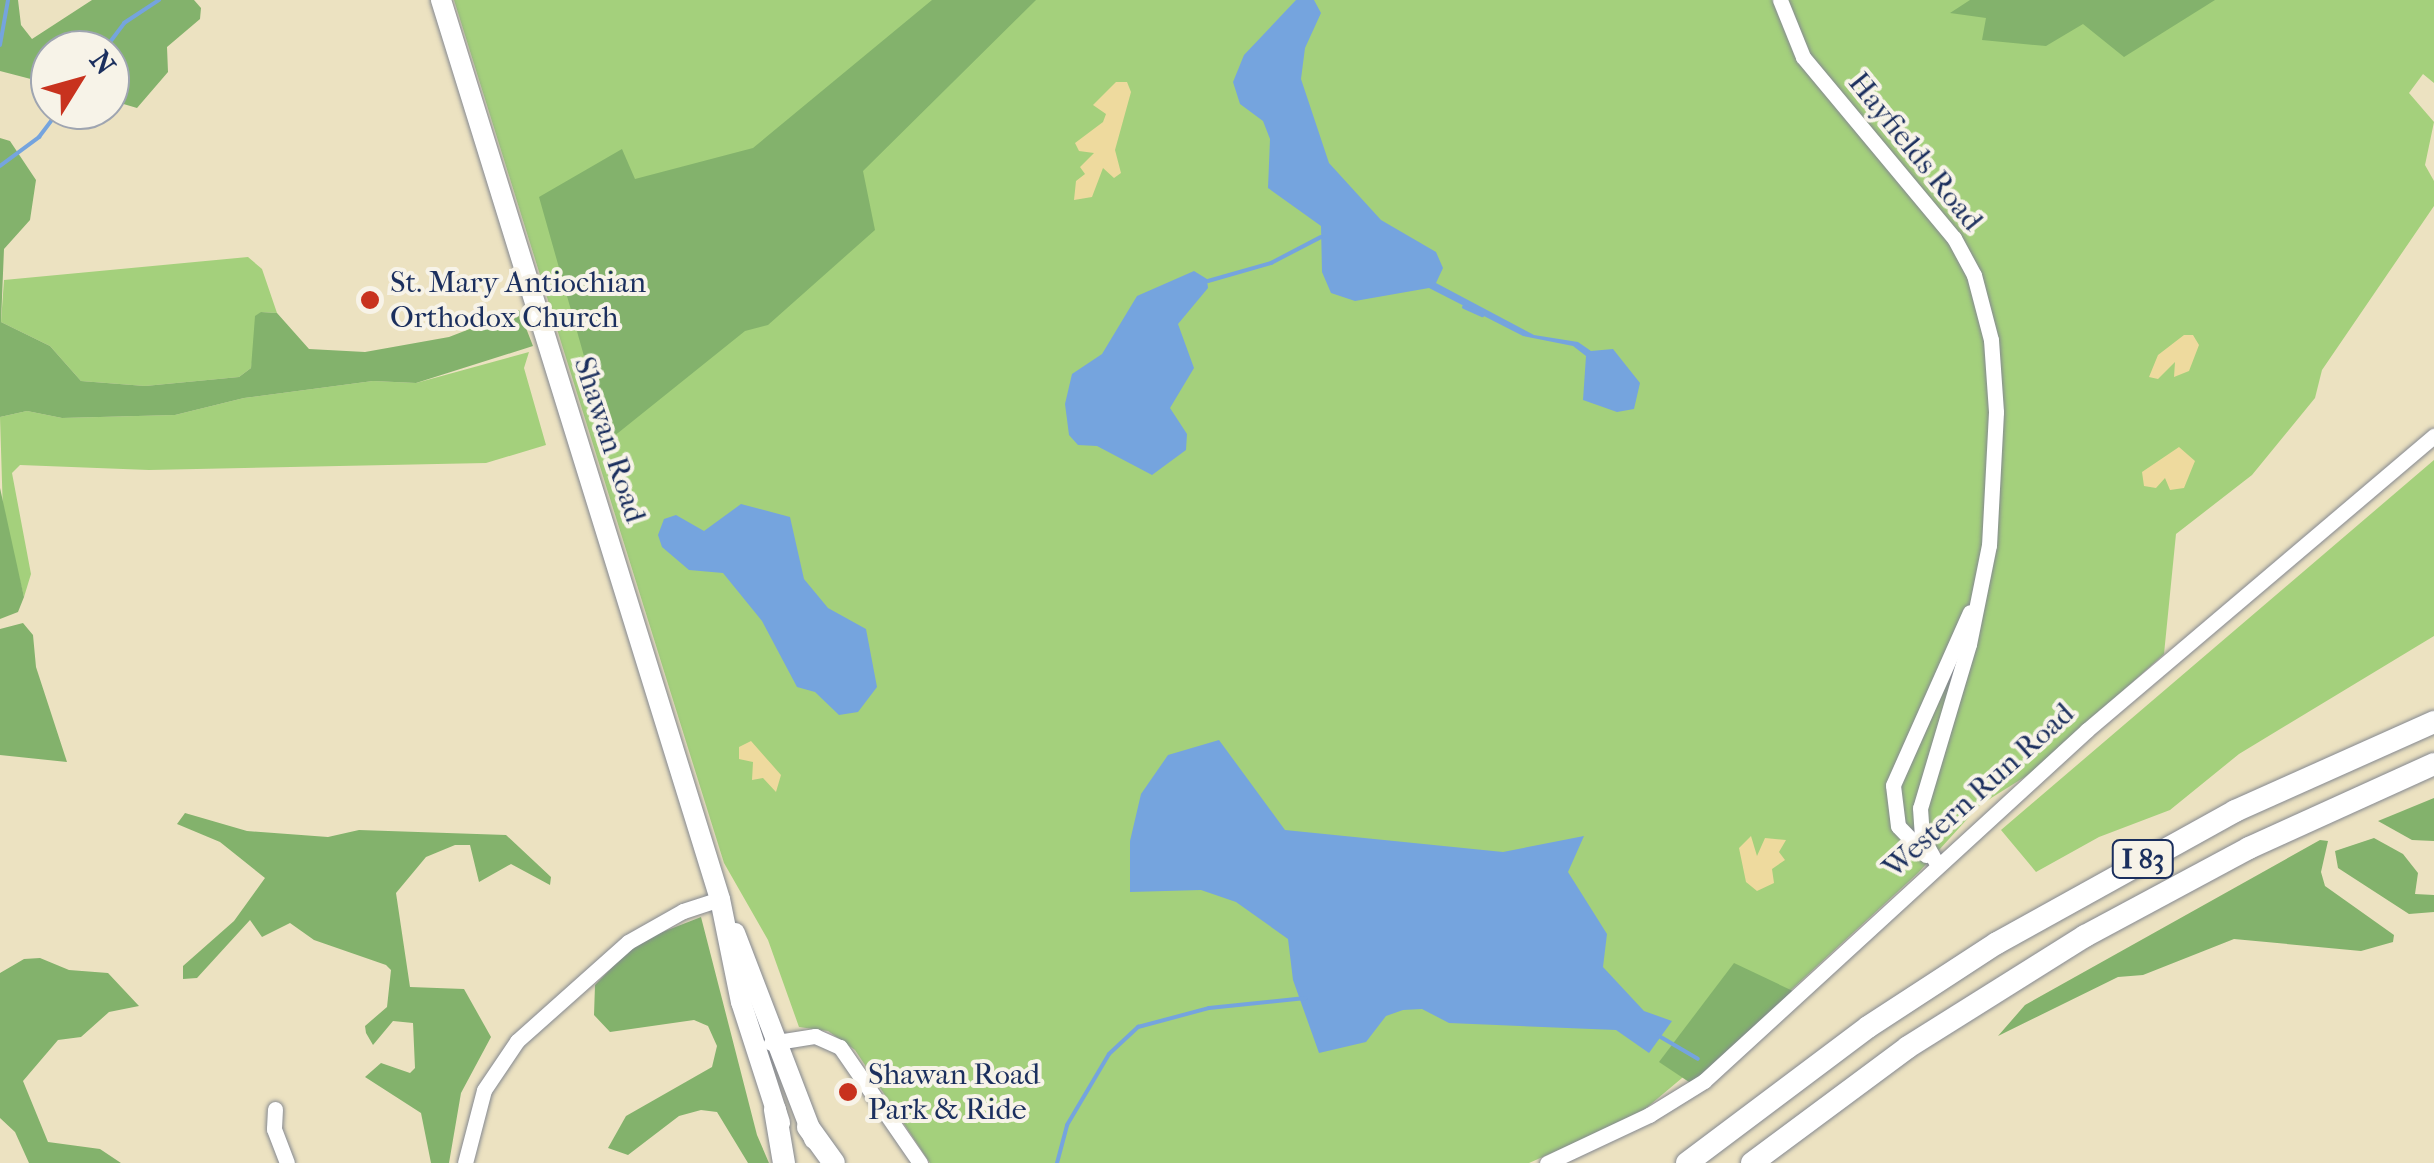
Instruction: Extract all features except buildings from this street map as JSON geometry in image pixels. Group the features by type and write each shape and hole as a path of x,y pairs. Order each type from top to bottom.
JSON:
{"highway":[{"name":"I 83","path":"1687,1163 1933,983 2088,889 2252,803 2434,722"},
{"name":"I 83","path":"1752,1163 1810,1117 1967,1008 2099,928 2249,848 2434,764"},
{"path":"776,1110 784,1163"},
{"path":"1769,1163 1810,1129 1810,1117"},
{"path":"1673,1163 1733,1126"},
{"path":"808,1127 830,1163"}],"main road":[{"name":"Shawan Road","path":"441,0 720,899 772,1043 808,1127"},
{"name":"Shawan Road","path":"720,899 736,979 794,1163"},
{"name":"Shawan Road","path":"736,979 772,1043 776,1110"}],"street":[{"name":"Hayfields Road","path":"1780,0 1803,57 1954,238 1979,290 1991,340 1996,412 1982,586 1920,808 1922,838 1937,864"},
{"name":"Western Run Road","path":"1547,1163 1650,1115 1704,1081 1937,864 2434,436"},
{"name":"Hayfields Road","path":"1937,864 1898,826 1893,785 1982,586"},
{"path":"464,1163 484,1090 517,1041 628,942 683,910 720,899"},
{"path":"772,1043 815,1036 840,1047 920,1163"},
{"path":"276,1109 274,1130 287,1163"}],"green space":[{"path":"0,0 18,0 21,25 30,36 30,79 0,71"},
{"path":"92,0 194,0 201,8 200,19 167,47 168,72 137,108 130,106 130,30 46,30"},
{"path":"454,0 2434,0 2434,83 2423,74 2409,93 2434,122 2425,165 2434,181 2434,206 2322,370 2315,398 2252,475 2176,534 2164,654 2031,773 1980,805 1918,873 1715,1060 1701,1062 1638,1115 1529,1163 930,1163 855,1050 828,1031 799,1027 768,940 724,863"},
{"path":"932,0 1036,0 863,171 875,230 768,325 745,331 608,441 539,197 622,149 635,179 753,148"},
{"path":"1970,0 2215,0 2124,57 2083,24 2046,46 1982,40 1986,18 1950,13"},
{"path":"0,138 10,141 36,180 30,220 4,249 1,322 50,346 81,381 145,386 239,377 251,368 255,316 261,312 277,313 309,349 365,352 449,337 519,310 533,346 416,383 373,381 244,398 175,415 62,418 27,411 0,417"},
{"path":"248,257 262,269 277,313 261,312 251,368 239,377 145,386 81,381 50,346 1,322 4,280"},
{"path":"529,352 524,368 546,445 486,463 149,470 20,465 12,473 31,574 24,597 3,514 0,417 27,411 62,418 175,415 244,398 373,381 416,383"},
{"path":"2434,460 2434,636 2239,754 2170,810 2099,837 2036,872 2001,830"},
{"path":"0,488 24,597 18,612 0,619"},
{"path":"23,623 33,635 36,667 67,762 0,755 0,629"},
{"path":"2434,798 2434,841 2412,840 2378,821"},
{"path":"185,813 247,831 328,837 359,830 506,835 551,877 550,885 511,864 479,882 470,845 455,845 426,857 396,893 410,987 464,989 491,1037 461,1093 449,1163 431,1163 421,1113 365,1077 381,1063 410,1073 415,1068 413,1023 393,1021 373,1045 366,1033 365,1026 387,1007 391,970 386,965 314,940 290,923 262,937 250,920 197,978 183,979 183,966 234,921 265,878 220,842 177,824"},
{"path":"2374,838 2403,854 2418,873 2415,894 2434,895 2434,912 2409,914 2338,868 2335,851"},
{"path":"2320,840 2328,841 2321,872 2325,886 2394,935 2393,942 2361,951 2234,939 2143,975 2118,977 1998,1036 2025,1005"},
{"path":"701,917 757,1135 769,1163 748,1163 717,1112 701,1110 679,1116 628,1155 608,1148 626,1116 712,1067 717,1046 708,1026 694,1020 610,1032 594,1015 595,985 637,942"},
{"path":"40,958 69,970 108,973 139,1006 109,1012 81,1037 58,1040 23,1081 48,1142 100,1149 121,1163 29,1163 15,1132 0,1118 0,973 24,959"},
{"path":"1734,963 1795,992 1692,1084 1659,1062"}],"sand":[{"path":"1116,82 1127,82 1131,92 1115,150 1121,173 1114,178 1103,168 1092,197 1074,200 1076,181 1085,174 1080,167 1094,153 1079,151 1075,143 1103,122 1106,114 1093,105"},
{"path":"2184,335 2193,335 2199,345 2189,371 2174,377 2175,362 2158,379 2149,377 2158,355"},
{"path":"2179,447 2195,461 2184,488 2170,490 2165,478 2156,488 2144,486 2142,472"},
{"path":"751,741 781,775 776,792 763,778 752,780 753,762 739,759 739,747"},
{"path":"1751,836 1757,856 1765,838 1786,840 1779,852 1785,860 1772,869 1774,883 1757,891 1746,882 1739,848"}],"water":[{"path":"1296,0 1314,0 1321,13 1305,48 1301,79 1329,163 1381,220 1436,252 1443,268 1436,283 1534,335 1578,342 1591,351 1613,349 1640,383 1634,409 1617,412 1583,400 1586,356 1573,346 1523,336 1429,288 1355,301 1331,293 1322,272 1321,226 1268,188 1270,139 1263,121 1240,104 1233,82 1244,55"},
{"path":"1194,271 1207,279 1208,288 1178,324 1194,368 1170,408 1187,434 1186,450 1152,475 1097,446 1078,445 1069,435 1065,404 1072,374 1102,354 1137,296"},
{"path":"741,504 790,517 804,579 828,608 866,629 877,687 858,712 839,715 815,692 797,687 762,621 723,573 689,570 662,547 658,535 664,519 676,515 704,531"},
{"path":"1219,740 1285,830 1503,852 1584,836 1568,872 1607,934 1603,967 1644,1011 1672,1021 1649,1053 1616,1030 1449,1023 1422,1009 1403,1010 1386,1016 1366,1042 1319,1053 1293,980 1288,939 1236,902 1201,890 1130,892 1130,841 1141,794 1168,755"}],"waterway":[{"path":"0,45 8,0"},
{"path":"119,30 159,0"},
{"path":"0,166 44,130"},
{"path":"1208,281 1271,263 1321,237"},
{"path":"1464,307 1482,315"},
{"path":"1057,1163 1067,1125 1109,1054 1138,1027 1209,1008 1305,998"},
{"path":"1659,1036 1698,1059"}],"place":[{"name":"St. Mary Antiochian Orthodox Church","path":"370,300"},
{"name":"Shawan Road Park & Ride","path":"848,1092"}]}
